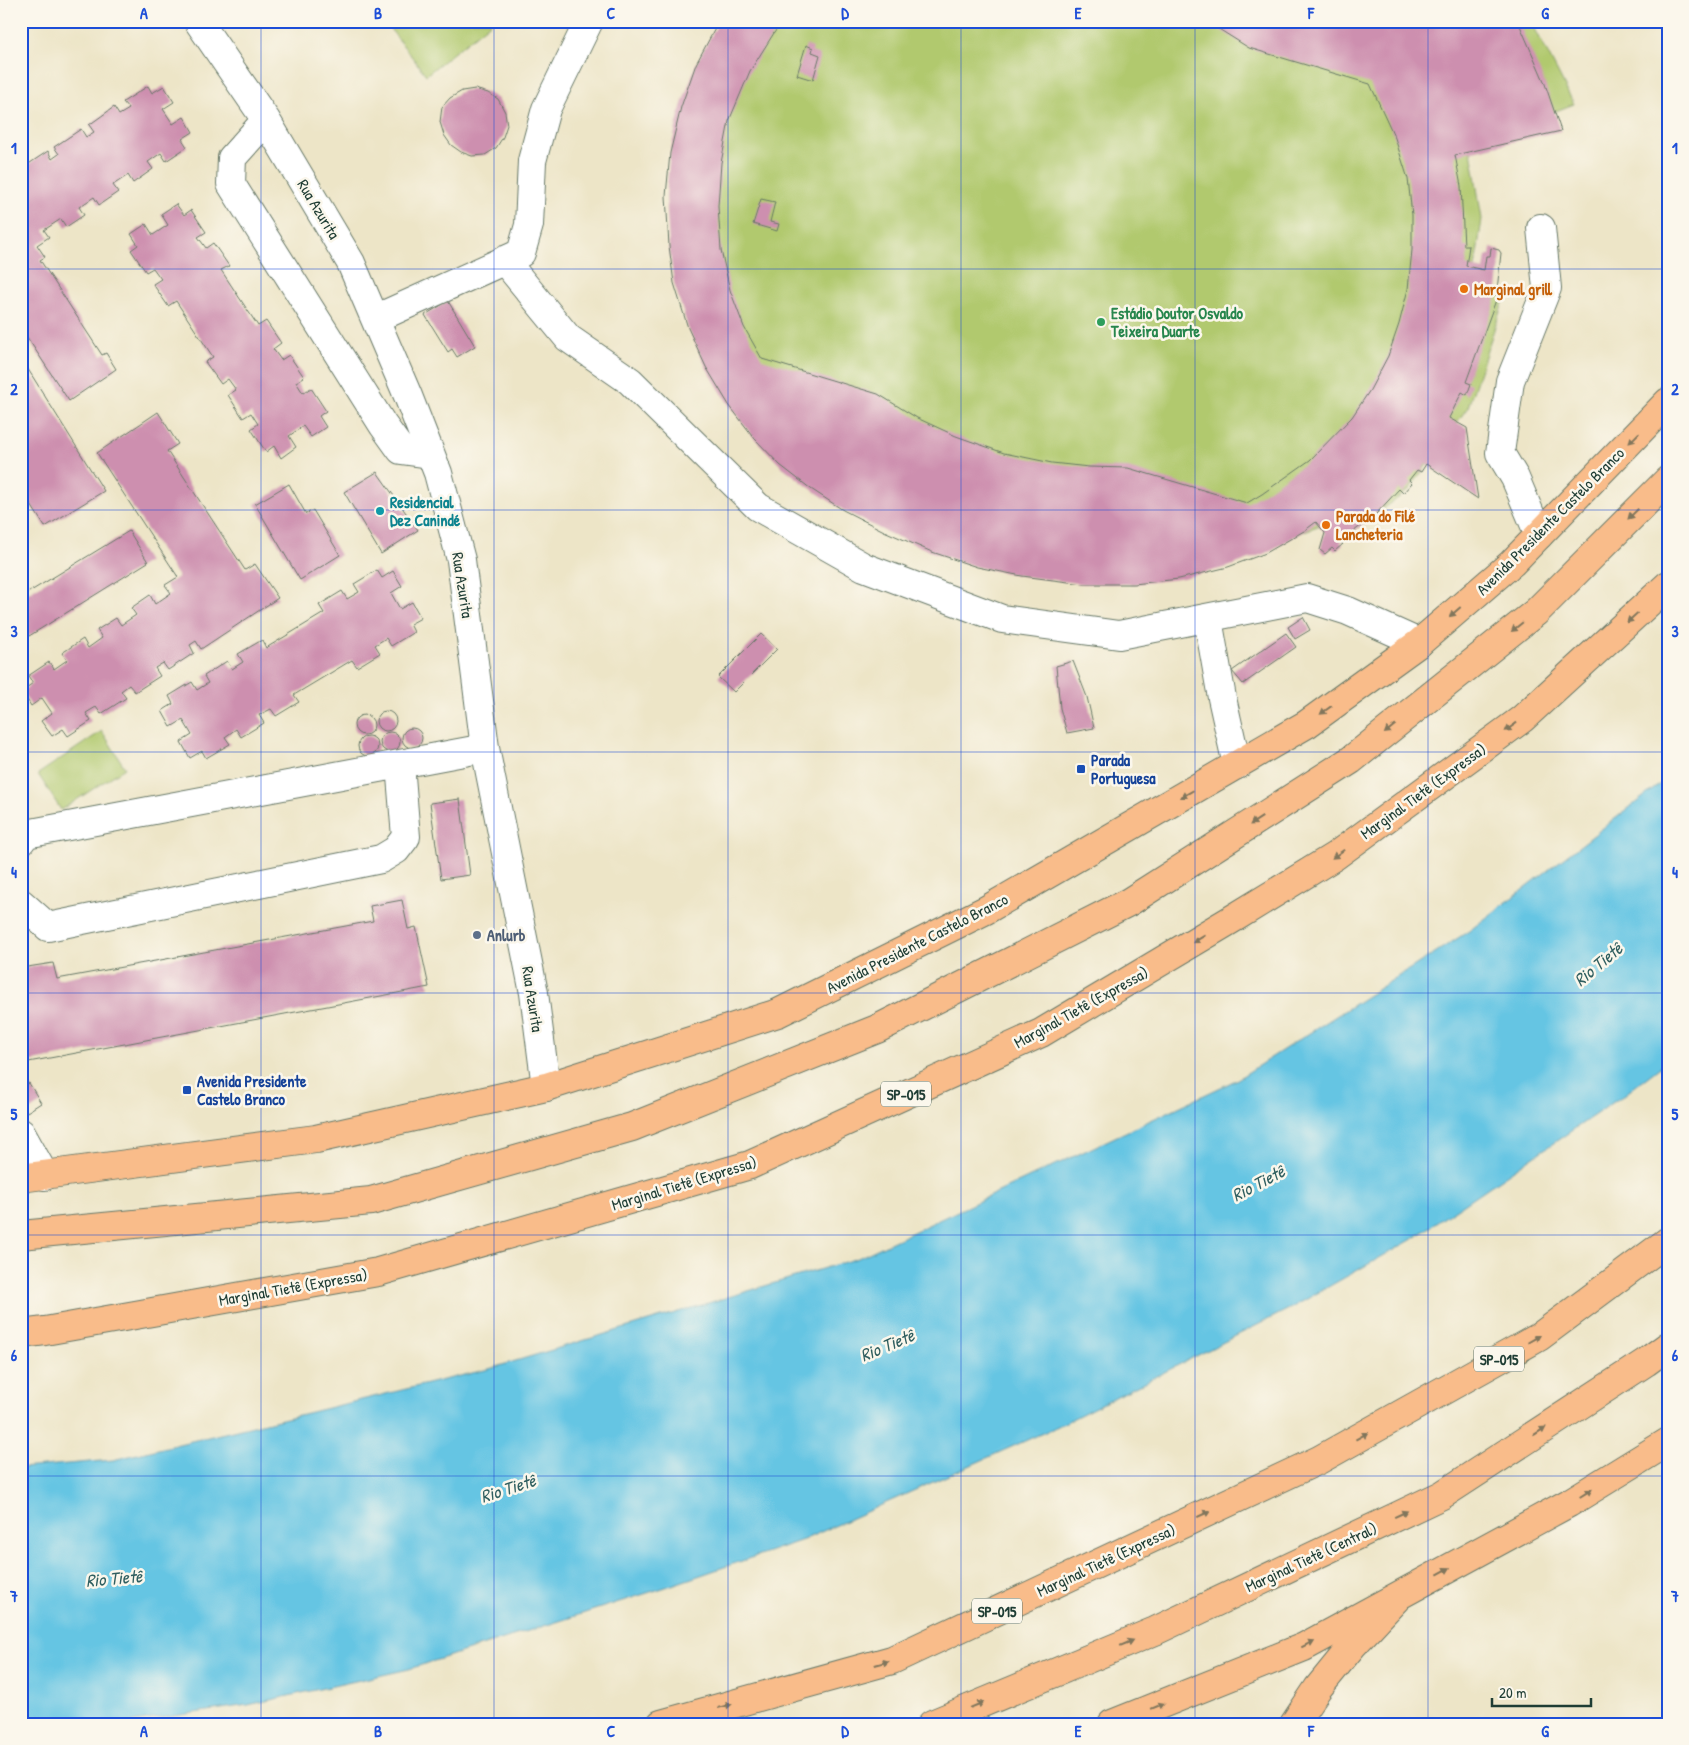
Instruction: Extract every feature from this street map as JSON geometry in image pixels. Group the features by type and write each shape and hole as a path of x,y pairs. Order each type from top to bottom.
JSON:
{"main road":[{"name":"Avenida Presidente Castelo Branco","path":"33,1177 316,1139 546,1087 778,1013 986,910 1306,724 1419,643 1512,563 1668,402"},
{"path":"21,1235 371,1201 632,1127 877,1029 1129,902 1351,760 1536,612 1668,480"},
{"name":"Marginal Tietê (Expressa)","path":"21,1334 378,1272 750,1165 1041,1033 1334,856 1522,719 1668,585"},
{"name":"Marginal Tietê (Expressa)","path":"661,1724 892,1660 1319,1460 1539,1337 1668,1241"},
{"name":"Marginal Tietê (Central)","path":"932,1724 1155,1631 1442,1495 1668,1346"},
{"path":"1112,1724 1304,1647 1569,1503 1668,1442"},
{"path":"1294,1724 1318,1688 1401,1594"}],"street":[{"name":"Rua Azurita","path":"198,21 266,120 351,263 408,396 438,473 461,560 486,748 534,993 546,1087"},
{"path":"375,319 521,253 530,225 532,161 546,109 590,21"},
{"path":"266,120 232,158 231,184 382,425 401,450 430,454"},
{"path":"1539,535 1515,478 1500,453 1510,381 1547,288 1541,228"},
{"path":"504,260 568,338 630,381 758,508 864,567 1002,619 1119,635 1307,598 1348,611 1419,643"},
{"path":"1208,619 1222,698 1237,764"},
{"path":"21,841 26,834 486,748"},
{"path":"21,903 48,927 382,859 396,850 406,837 400,764"},
{"path":"21,1133 33,1177"}],"green space":[{"path":"384,21 493,21 426,75"},
{"name":"Estádio Doutor Osvaldo Teixeira Duarte","path":"722,21 1531,21 1574,104 1470,144 1482,219 1472,289 1505,297 1468,407 1409,490 1329,549 1323,524 1184,576 711,347"},
{"path":"102,731 125,768 61,810 38,774"}],"water":[{"name":"Rio Tietê","path":"1668,778 1668,1061 1624,1095 1411,1240 1291,1308 1054,1428 803,1540 663,1588 409,1669 248,1705 119,1724 21,1724 21,1468 113,1460 489,1369 858,1258 1236,1080 1469,931"}],"building":[{"path":"716,21 783,21 750,71 729,121 721,163 718,206 721,250 730,290 744,327 762,359 878,394 917,418 956,436 1004,453 1052,463 1089,467 1128,468 1247,503 1310,460 1352,417 1370,390 1388,356 1408,289 1412,250 1412,215 1408,179 1395,138 1370,84 1249,48 1206,21 1518,21 1544,81 1561,131 1455,155 1461,186 1464,246 1469,246 1466,266 1484,270 1486,256 1490,256 1491,248 1499,250 1501,253 1496,300 1466,382 1471,384 1467,395 1462,392 1449,418 1467,428 1478,499 1426,464 1421,472 1417,470 1409,480 1412,483 1403,493 1399,489 1376,514 1340,542 1343,544 1335,551 1332,548 1325,554 1320,550 1325,533 1316,522 1266,553 1228,567 1179,579 1134,584 1084,584 1022,576 977,567 932,552 843,510 811,489 780,465 755,439 729,405 706,367 688,328 674,283 669,246 666,196 670,153 681,107 696,64 718,23"},
{"path":"806,45 813,48 812,52 820,55 813,80 797,75"},
{"path":"148,86 152,93 164,86 174,102 163,109 173,124 184,117 193,132 182,139 187,147 166,161 161,153 148,162 153,169 133,183 128,175 113,185 118,192 99,205 94,197 79,207 84,215 66,227 61,219 44,230 49,237 37,245 45,257 40,260 102,355 106,353 116,369 69,401 21,328 21,179 24,177 21,169 48,151 52,159 59,154 54,147 81,129 86,137 94,132 89,125 114,107 119,115 129,109 123,102"},
{"path":"475,89 488,93 498,99 505,112 507,125 503,137 496,148 485,155 472,156 461,152 451,145 444,135 440,122 442,107 450,98 462,91"},
{"path":"761,199 775,202 770,222 779,224 777,231 753,224"},
{"path":"176,204 184,215 191,210 206,232 198,237 206,248 213,243 229,266 221,270 258,326 266,321 281,343 273,349 281,360 289,355 304,377 296,382 303,393 311,388 326,411 319,416 326,427 311,437 303,426 289,436 296,447 281,458 274,446 266,452 251,429 258,424 251,413 243,418 228,395 236,390 228,379 221,384 205,362 213,357 176,301 168,306 153,284 161,279 153,268 146,272 131,250 138,245 131,234 146,224 153,235 168,225 161,214"},
{"path":"448,301 475,346 457,357 452,349 448,352 425,315"},
{"path":"21,358 104,491 45,527 21,489"},
{"path":"158,412 178,444 167,451 245,570 255,564 278,598 201,649 196,641 190,645 194,653 168,670 163,663 155,668 160,676 135,692 129,685 121,691 126,698 101,714 96,707 86,713 91,721 68,736 63,729 52,736 41,721 52,713 42,698 31,706 22,691 33,683 28,676 49,662 54,669 67,660 62,653 83,639 88,648 102,638 97,630 116,618 121,625 136,615 131,608 150,595 155,604 171,593 165,585 178,577 97,453"},
{"name":"Residencial Dez Canindé","path":"377,472 418,530 381,554 344,492"},
{"path":"289,484 306,514 313,510 340,555 300,580 255,504"},
{"path":"129,531 148,562 21,641 21,597"},
{"path":"377,570 382,578 393,571 402,586 391,593 400,609 412,602 421,618 410,624 414,632 391,646 386,638 375,645 380,653 357,667 352,660 294,695 299,702 276,716 271,709 259,715 264,723 241,737 236,729 225,737 230,744 206,758 202,751 190,758 181,742 192,735 183,720 171,727 162,711 173,704 169,696 192,682 197,690 208,683 204,676 227,661 232,669 243,662 238,654 262,640 266,648 324,613 319,605 342,591 347,599 359,592 354,584"},
{"path":"1303,617 1310,630 1295,639 1288,627"},
{"path":"1286,633 1296,647 1243,684 1232,671"},
{"path":"761,634 777,649 734,692 718,677"},
{"path":"1073,661 1087,697 1094,728 1067,733 1060,708 1056,666"},
{"path":"386,711 393,714 396,721 393,728 386,731 379,728 376,721 379,714"},
{"path":"364,715 371,718 374,725 371,732 364,735 357,732 354,725 357,718"},
{"path":"412,728 419,731 422,738 419,745 412,748 405,745 402,738 405,731"},
{"path":"386,732 394,732 400,738 400,746 394,752 386,752 380,746 380,738"},
{"path":"368,736 375,739 378,746 375,753 368,756 361,753 358,746 361,739"},
{"path":"460,799 470,875 441,879 430,803"},
{"path":"402,900 408,929 416,927 429,987 23,1063 21,1056 21,998 26,998 21,968 53,963 57,979 373,921 370,906"},
{"path":"29,1083 41,1103 27,1112 21,1103 21,1088"}],"place":[{"name":"Marginal grill","path":"1464,289"},
{"name":"Estádio Doutor Osvaldo Teixeira Duarte","path":"1101,322"},
{"name":"Residencial Dez Canindé","path":"380,511"},
{"name":"Parada do Filé Lancheteria","path":"1326,525"},
{"name":"Parada Portuguesa","path":"1081,769"},
{"name":"Anlurb","path":"477,935"},
{"name":"Avenida Presidente Castelo Branco","path":"187,1090"}]}
